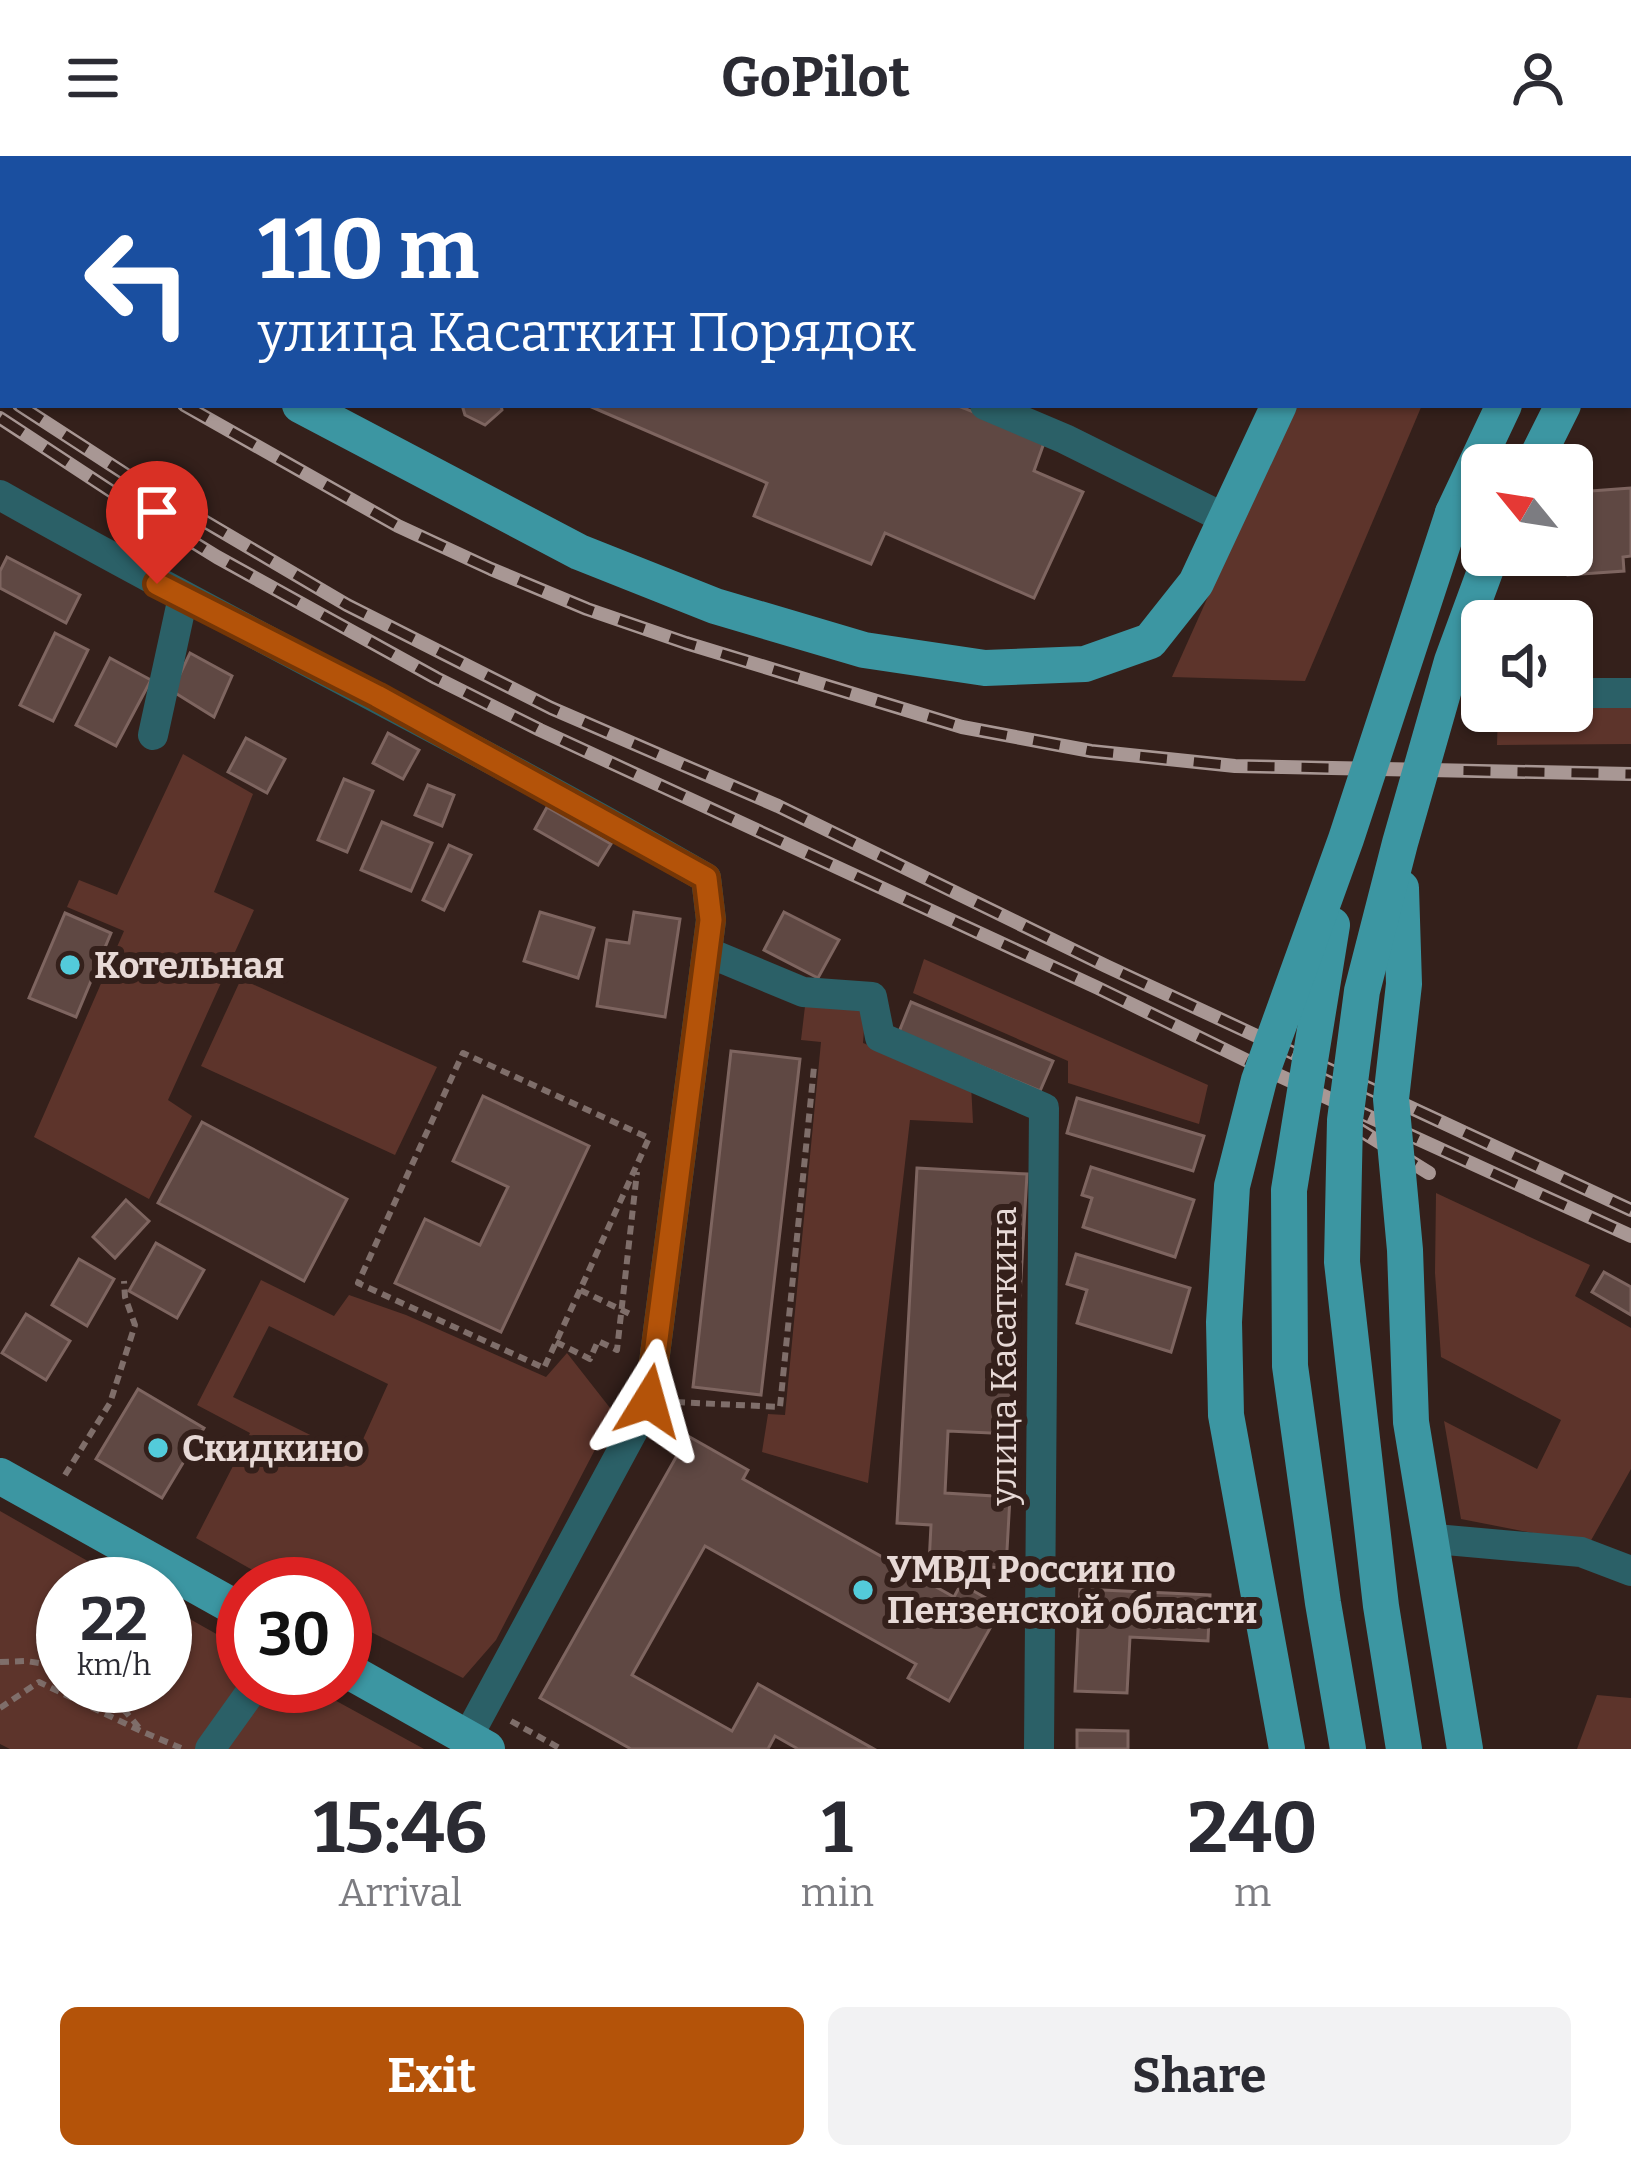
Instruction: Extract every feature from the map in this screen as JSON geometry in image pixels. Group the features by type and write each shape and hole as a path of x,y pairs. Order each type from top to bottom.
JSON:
{"main road":[{"path":"306,408 579,552 715,606 864,650 985,668 1085,664 1150,640 1196,583 1278,408"},
{"path":"1287,1749 1226,1415 1224,1322 1232,1186 1259,1081 1346,839 1453,513 1503,408"},
{"path":"1544,444 1562,408"},
{"path":"1404,1749 1381,1606 1342,1262 1345,1120 1362,991 1452,662 1483,576"},
{"path":"1346,839 1289,1190 1289,1234 1290,1366 1348,1749"},
{"path":"1400,843 1404,984 1391,1099 1405,1250 1412,1422 1465,1749"},
{"path":"0,1476 216,1597"},
{"path":"372,1684 477,1743"}],"street":[{"path":"993,408 1224,518"},
{"path":"0,495 706,878 711,920 649,1401 477,1743"},
{"path":"153,735 183,597"},
{"path":"1593,693 1631,693"},
{"name":"улица Касаткина","path":"706,952 803,992 872,997 880,1037 1043,1108 1039,1749"},
{"path":"1435,1539 1581,1552 1631,1571"},
{"path":"210,1749 236,1713"}],"path":[{"path":"463,1053 649,1138 580,1290 544,1368 358,1283 463,1053"},
{"path":"649,1401 780,1407 814,1067"},
{"path":"556,1342 590,1359 598,1341 616,1351 638,1162"},
{"path":"65,1474 110,1403 135,1325 124,1281"},
{"path":"580,1290 644,1317"},
{"path":"0,1662 36,1662"},
{"path":"0,1708 39,1682 185,1749"},
{"path":"127,1713 143,1732"}],"shaded area":[{"path":"1293,408 1421,408 1305,681 1172,677"},
{"path":"1631,703 1631,744 1497,745 1497,732 1593,732 1593,704"},
{"path":"183,754 253,794 214,892 254,910 168,1100 192,1116 149,1199 34,1137 124,931 67,907 79,880 117,895"},
{"path":"924,959 1208,1085 1199,1124 1068,1083 1068,1061 913,993"},
{"path":"241,979 437,1067 395,1155 201,1066"},
{"path":"806,998 866,1003 863,1043 971,1084 973,1123 910,1120 868,1483 762,1452 768,1414 785,1415 821,1042 801,1040"},
{"path":"1436,1193 1590,1265 1575,1296 1631,1328 1631,1469 1589,1544 1461,1519 1444,1421 1537,1469 1561,1420 1441,1357"},
{"path":"261,1280 334,1316 349,1295 546,1377 567,1353 614,1413 496,1640 463,1678 372,1632 372,1557 229,1557 196,1538 250,1433 197,1405","holes":["269,1326 388,1384 355,1457 233,1397"]},
{"path":"0,1511 81,1557 36,1557 36,1713 192,1713 192,1620 216,1634 216,1713 358,1713 424,1749 10,1749 0,1744"},
{"path":"1597,1695 1631,1698 1631,1749 1577,1749"}],"building":[{"path":"463,408 502,410 485,425 465,415"},
{"path":"594,408 964,408 1045,440 1034,471 1083,492 1034,598 885,533 871,564 754,516 767,483"},
{"path":"1631,488 1631,556 1623,557 1624,571 1593,573 1593,491"},
{"path":"7,557 80,595 66,623 0,588 0,571"},
{"path":"55,633 88,650 53,721 20,705"},
{"path":"190,653 232,676 214,717 172,691"},
{"path":"110,658 151,680 116,746 76,725"},
{"path":"388,733 419,750 403,779 373,763"},
{"path":"246,738 285,759 267,793 228,772"},
{"path":"344,779 373,791 347,852 318,840"},
{"path":"428,785 454,795 442,826 415,815"},
{"path":"547,807 611,844 598,865 535,829"},
{"path":"382,822 432,843 411,891 361,870"},
{"path":"449,845 471,855 444,910 423,900"},
{"path":"540,912 594,928 578,978 524,961"},
{"path":"634,912 680,919 665,1017 597,1006 607,940 629,943"},
{"path":"784,912 839,940 818,978 764,950"},
{"name":"Котельная","path":"65,913 111,933 76,1017 29,998"},
{"path":"911,1002 1053,1061 1040,1091 899,1032"},
{"path":"731,1051 800,1059 761,1395 693,1387"},
{"path":"483,1096 589,1146 501,1332 395,1283 425,1219 480,1245 508,1187 453,1161"},
{"path":"1077,1098 1204,1136 1193,1171 1067,1133"},
{"path":"202,1122 347,1199 304,1281 158,1203"},
{"path":"1091,1167 1194,1200 1175,1257 1083,1227 1092,1198 1082,1195"},
{"path":"917,1168 1027,1174 1012,1434 948,1431 945,1493 1010,1497 1006,1568 929,1564 931,1525 897,1523"},
{"path":"126,1200 149,1221 115,1258 93,1237"},
{"path":"156,1243 204,1270 177,1318 129,1291"},
{"path":"1076,1254 1190,1288 1171,1352 1077,1323 1087,1290 1067,1284"},
{"path":"79,1259 114,1279 87,1326 52,1305"},
{"path":"1604,1272 1631,1287 1631,1315 1592,1292"},
{"path":"26,1314 70,1341 46,1380 2,1353"},
{"path":"138,1389 204,1428 162,1498 96,1459"},
{"name":"УМВД России по Пензенской области","path":"688,1436 748,1470 743,1479 954,1597 961,1584 1002,1607 949,1701 908,1678 916,1664 705,1546 632,1675 732,1731 758,1684 874,1749 798,1749 775,1736 768,1749 631,1749 540,1698"},
{"path":"1080,1589 1210,1595 1208,1641 1130,1637 1127,1693 1075,1691"},
{"path":"1077,1730 1128,1731 1128,1749 1077,1749"}],"railway":[{"path":"24,408 136,481 347,605 551,708 778,806 1106,966 1631,1210"},
{"path":"189,408 398,526 587,609 962,727 1091,751 1235,766 1631,774"},
{"path":"0,418 217,557 436,678 1260,1067 1631,1236"},
{"path":"1347,1122 1429,1173"}],"place":[{"name":"Котельная","path":"70,965"},
{"name":"Скидкино","path":"158,1448"},
{"name":"УМВД России по Пензенской области","path":"863,1590"}],"route":[{"path":"157,584 377,696 706,878 711,920 649,1401"}]}
